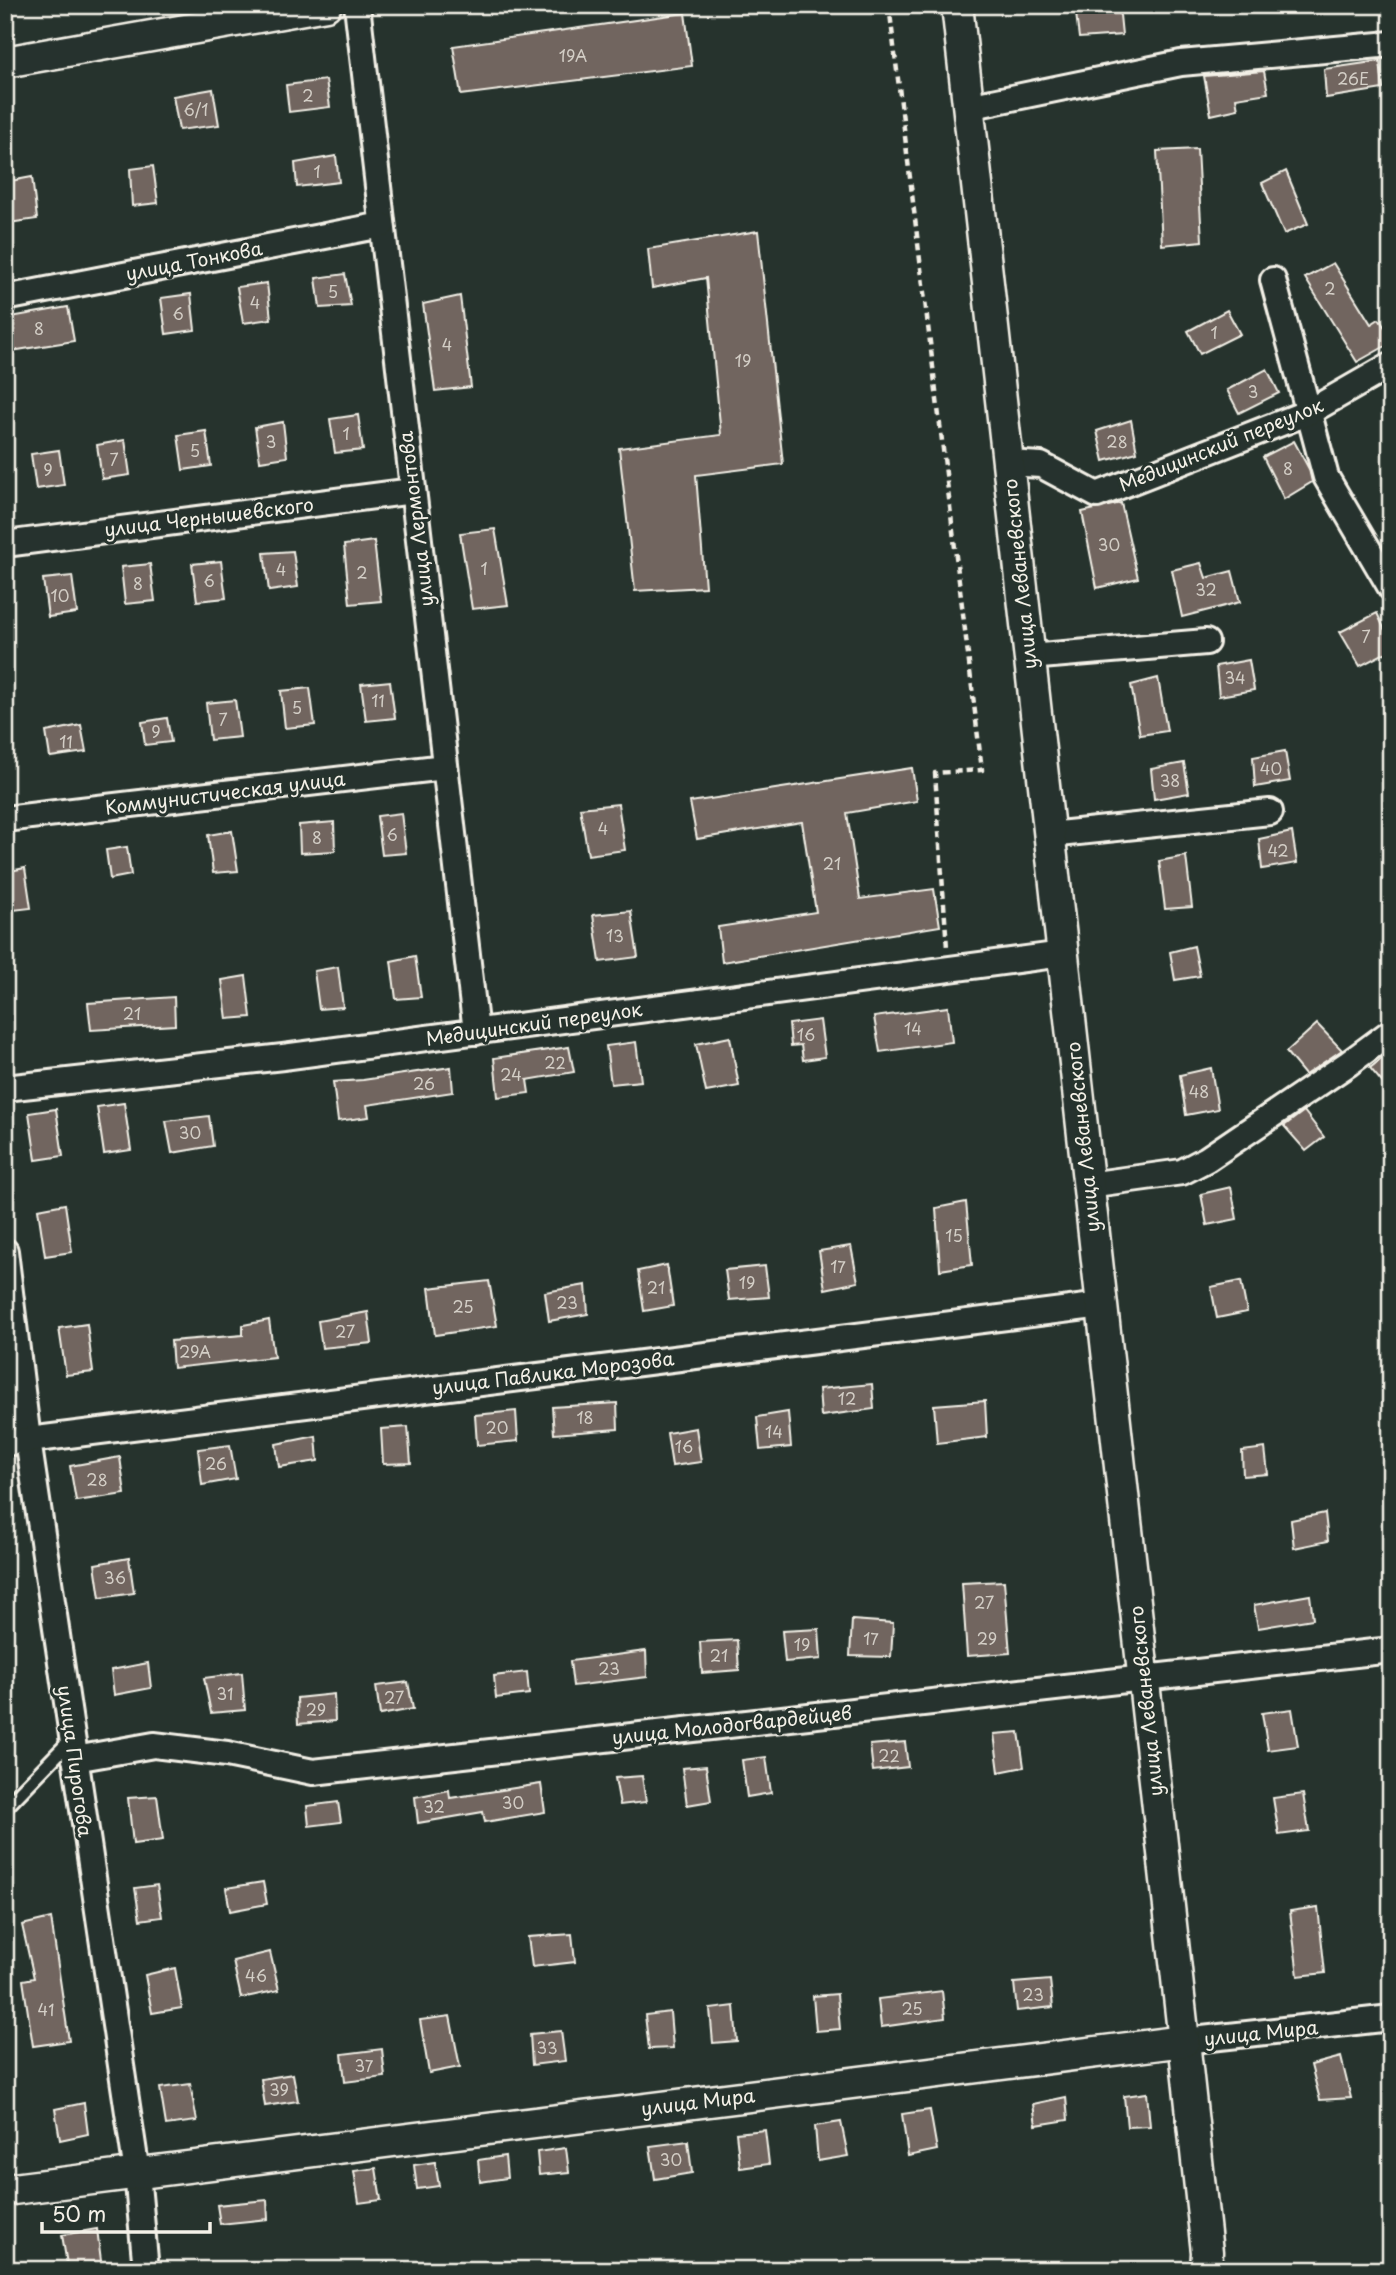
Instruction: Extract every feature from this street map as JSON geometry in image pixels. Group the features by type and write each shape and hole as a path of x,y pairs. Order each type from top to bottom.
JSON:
{"street":[{"path":"5,62 270,10 326,5"},
{"name":"улица Лермонтова","path":"356,5 475,1032"},
{"name":"улица Леваневского","path":"957,5 1184,2041 1207,2252 1206,2270"},
{"path":"968,107 1181,63 1391,44"},
{"name":"улица Тонкова","path":"5,298 382,225"},
{"path":"1273,280 1326,477 1391,588"},
{"name":"Медицинский переулок","path":"1008,463 1041,466 1097,495 1309,412 1391,365"},
{"name":"улица Чернышевского","path":"5,544 413,491"},
{"path":"1029,656 1206,642"},
{"name":"Коммунистическая улица","path":"5,819 445,767"},
{"path":"1049,835 1269,812"},
{"name":"Медицинский переулок","path":"5,1087 283,1057 1063,954"},
{"path":"1088,1185 1182,1172 1328,1078 1391,1032"},
{"name":"улица Пирогова","path":"5,1251 16,1441 74,1749 137,2173 146,2270"},
{"name":"улица Павлика Морозова","path":"16,1441 1102,1304"},
{"name":"улица Молодогвардейцев","path":"74,1749 154,1745 227,1754 313,1772 1391,1650"},
{"name":"улица Мира","path":"5,2190 1184,2041 1391,2018"}],"lane":[{"path":"5,1808 74,1749"}],"path":[{"path":"889,5 982,770 935,773 948,969"}],"building":[{"path":"1075,5 1119,5 1122,35 1079,38"},
{"path":"685,13 692,66 461,95 453,46"},
{"path":"1380,61 1383,89 1326,98 1324,69"},
{"path":"1264,71 1268,93 1236,98 1238,109 1211,115 1204,76"},
{"path":"326,80 330,107 289,112 286,85"},
{"path":"213,89 219,125 179,130 173,96"},
{"path":"1197,149 1202,241 1162,245 1157,151"},
{"path":"336,156 339,182 297,187 295,163"},
{"path":"153,166 158,203 132,206 130,169"},
{"path":"1286,171 1308,224 1284,234 1262,183"},
{"path":"32,177 37,219 8,223 5,182"},
{"path":"758,231 783,464 696,475 705,587 635,591 619,448 721,435 706,278 652,288 648,249"},
{"path":"1333,263 1371,324 1379,319 1391,336 1391,343 1357,362 1305,278"},
{"path":"345,274 351,306 320,308 316,278"},
{"path":"267,283 271,319 243,323 237,287"},
{"path":"191,294 195,330 166,334 161,298"},
{"path":"460,296 471,387 435,391 423,304"},
{"path":"68,307 74,341 5,352 5,318"},
{"path":"1227,310 1240,334 1200,354 1188,331"},
{"path":"1267,369 1279,393 1239,413 1227,390"},
{"path":"358,415 363,450 335,453 330,419"},
{"path":"1131,420 1137,452 1104,461 1097,431"},
{"path":"283,422 287,457 260,461 255,427"},
{"path":"206,431 211,466 183,470 178,435"},
{"path":"125,440 130,475 102,479 97,445"},
{"path":"1294,441 1309,469 1312,482 1284,499 1263,457"},
{"path":"59,450 64,485 36,489 31,454"},
{"path":"1121,503 1138,578 1097,588 1082,512"},
{"path":"495,529 508,605 472,609 460,533"},
{"path":"374,541 381,601 350,604 344,545"},
{"path":"293,551 298,587 269,591 264,553"},
{"path":"221,561 226,598 197,601 192,564"},
{"path":"1201,563 1206,578 1232,571 1240,602 1182,617 1172,570"},
{"path":"150,564 155,601 125,604 121,567"},
{"path":"72,576 77,613 48,617 43,579"},
{"path":"1377,613 1391,643 1391,650 1360,666 1340,632"},
{"path":"1249,660 1254,690 1219,696 1216,666"},
{"path":"1158,678 1167,731 1140,735 1131,685"},
{"path":"390,681 395,718 366,721 361,684"},
{"path":"310,688 315,725 285,728 281,691"},
{"path":"235,700 240,737 210,740 206,703"},
{"path":"167,718 171,742 145,745 142,722"},
{"path":"81,725 86,752 50,757 46,732"},
{"path":"1285,751 1290,781 1255,787 1253,757"},
{"path":"1184,763 1189,793 1154,799 1151,769"},
{"path":"912,768 917,801 847,813 860,899 934,889 940,926 722,962 718,927 816,912 802,822 697,839 690,802"},
{"path":"618,804 625,850 588,855 580,808"},
{"path":"401,813 406,853 382,855 377,816"},
{"path":"334,822 335,851 300,853 299,825"},
{"path":"232,831 238,871 213,873 208,835"},
{"path":"1292,832 1297,863 1262,869 1259,839"},
{"path":"127,847 131,875 110,879 106,850"},
{"path":"1186,856 1192,907 1165,909 1159,861"},
{"path":"25,868 31,908 5,911 5,872"},
{"path":"631,911 638,957 600,962 593,915"},
{"path":"1194,946 1200,976 1175,980 1170,952"},
{"path":"415,956 421,997 396,999 391,961"},
{"path":"338,967 343,1007 319,1009 314,971"},
{"path":"246,976 251,1017 227,1019 222,980"},
{"path":"174,997 175,1025 91,1030 88,1003"},
{"path":"948,1007 952,1042 880,1052 874,1017"},
{"path":"820,1020 825,1057 803,1060 801,1045 791,1046 789,1024"},
{"path":"1317,1024 1342,1050 1305,1075 1286,1052"},
{"path":"730,1037 739,1086 706,1092 696,1044"},
{"path":"636,1042 641,1081 611,1084 606,1046"},
{"path":"569,1047 574,1072 527,1080 529,1093 498,1097 494,1058"},
{"path":"1391,1051 1391,1093 1370,1068"},
{"path":"451,1067 453,1092 367,1105 369,1117 338,1121 333,1082"},
{"path":"1211,1068 1218,1109 1186,1115 1180,1075"},
{"path":"124,1103 131,1150 104,1154 97,1107"},
{"path":"56,1109 63,1156 36,1160 29,1113"},
{"path":"1304,1111 1324,1137 1306,1151 1284,1126"},
{"path":"209,1116 213,1146 172,1153 166,1121"},
{"path":"1231,1187 1237,1219 1207,1225 1201,1194"},
{"path":"966,1202 972,1265 940,1270 936,1208"},
{"path":"65,1204 72,1252 45,1256 38,1209"},
{"path":"851,1246 858,1282 825,1289 819,1251"},
{"path":"667,1265 673,1306 644,1311 638,1271"},
{"path":"765,1266 769,1297 729,1300 725,1270"},
{"path":"489,1281 497,1326 435,1335 429,1288"},
{"path":"1241,1281 1247,1312 1217,1318 1211,1287"},
{"path":"586,1285 588,1314 549,1321 545,1292"},
{"path":"368,1312 372,1343 322,1348 318,1321"},
{"path":"269,1320 274,1357 173,1368 171,1341 243,1335 243,1325"},
{"path":"87,1324 93,1372 66,1375 59,1328"},
{"path":"872,1384 874,1409 821,1416 819,1389"},
{"path":"985,1401 987,1437 937,1443 934,1405"},
{"path":"617,1403 618,1429 554,1434 552,1407"},
{"path":"516,1411 518,1441 477,1445 475,1415"},
{"path":"788,1412 791,1447 760,1450 757,1417"},
{"path":"408,1427 411,1463 383,1464 381,1429"},
{"path":"696,1428 701,1462 672,1466 667,1433"},
{"path":"316,1436 318,1461 279,1467 276,1444"},
{"path":"230,1445 236,1479 202,1485 198,1449"},
{"path":"1265,1448 1268,1474 1243,1476 1242,1451"},
{"path":"120,1457 125,1494 76,1501 70,1466"},
{"path":"1325,1513 1328,1541 1294,1548 1291,1520"},
{"path":"129,1558 134,1593 100,1598 95,1564"},
{"path":"1004,1581 1010,1653 967,1656 962,1583"},
{"path":"1310,1595 1313,1619 1258,1628 1254,1605"},
{"path":"852,1620 893,1623 891,1657 850,1656"},
{"path":"819,1629 821,1659 785,1662 782,1631"},
{"path":"737,1640 739,1670 702,1673 700,1642"},
{"path":"646,1651 647,1677 573,1686 570,1661"},
{"path":"148,1663 151,1688 114,1695 111,1670"},
{"path":"527,1672 529,1694 496,1698 494,1676"},
{"path":"242,1673 245,1710 211,1713 204,1678"},
{"path":"408,1682 413,1709 380,1715 376,1686"},
{"path":"334,1694 335,1721 298,1724 297,1698"},
{"path":"1292,1709 1298,1746 1268,1750 1262,1713"},
{"path":"1019,1732 1024,1767 999,1772 994,1734"},
{"path":"905,1742 908,1767 873,1771 870,1745"},
{"path":"766,1757 771,1793 747,1797 742,1760"},
{"path":"706,1766 711,1801 687,1805 682,1768"},
{"path":"642,1776 646,1802 620,1805 615,1778"},
{"path":"541,1784 545,1812 485,1822 483,1812 418,1823 415,1797 449,1790 450,1798"},
{"path":"1303,1794 1309,1831 1279,1835 1273,1798"},
{"path":"157,1796 163,1840 133,1844 128,1798"},
{"path":"338,1802 341,1822 309,1826 307,1806"},
{"path":"263,1882 267,1904 230,1911 226,1888"},
{"path":"157,1885 162,1917 140,1920 135,1888"},
{"path":"1318,1907 1325,1973 1298,1976 1290,1911"},
{"path":"51,1918 69,2041 33,2046 23,1980 34,1978 22,1925"},
{"path":"572,1934 575,1962 532,1967 528,1937"},
{"path":"270,1952 279,1990 241,1998 233,1961"},
{"path":"175,1968 182,2008 152,2013 145,1975"},
{"path":"1050,1980 1053,2007 1017,2011 1014,1983"},
{"path":"942,1991 945,2018 881,2027 878,1999"},
{"path":"837,1994 840,2029 816,2031 813,1996"},
{"path":"734,2006 737,2041 713,2043 710,2009"},
{"path":"670,2012 673,2048 649,2049 645,2015"},
{"path":"450,2016 460,2067 429,2073 420,2020"},
{"path":"561,2031 565,2061 532,2065 530,2034"},
{"path":"382,2049 385,2077 345,2082 342,2054"},
{"path":"1341,2057 1351,2098 1320,2100 1311,2065"},
{"path":"293,2074 298,2101 265,2106 261,2079"},
{"path":"190,2084 197,2121 166,2125 160,2088"},
{"path":"1147,2093 1150,2126 1127,2127 1124,2096"},
{"path":"1066,2097 1068,2120 1036,2125 1033,2104"},
{"path":"84,2103 88,2134 60,2140 55,2109"},
{"path":"930,2110 937,2150 908,2156 902,2114"},
{"path":"841,2122 848,2156 818,2161 815,2126"},
{"path":"765,2130 769,2164 740,2168 736,2133"},
{"path":"688,2141 692,2173 655,2179 650,2146"},
{"path":"566,2148 569,2172 539,2175 537,2152"},
{"path":"505,2156 507,2178 480,2182 478,2160"},
{"path":"435,2162 439,2186 417,2189 414,2165"},
{"path":"376,2168 381,2200 359,2203 354,2171"},
{"path":"267,2200 268,2219 220,2224 217,2205"},
{"path":"97,2229 102,2268 68,2270 62,2235"}]}
